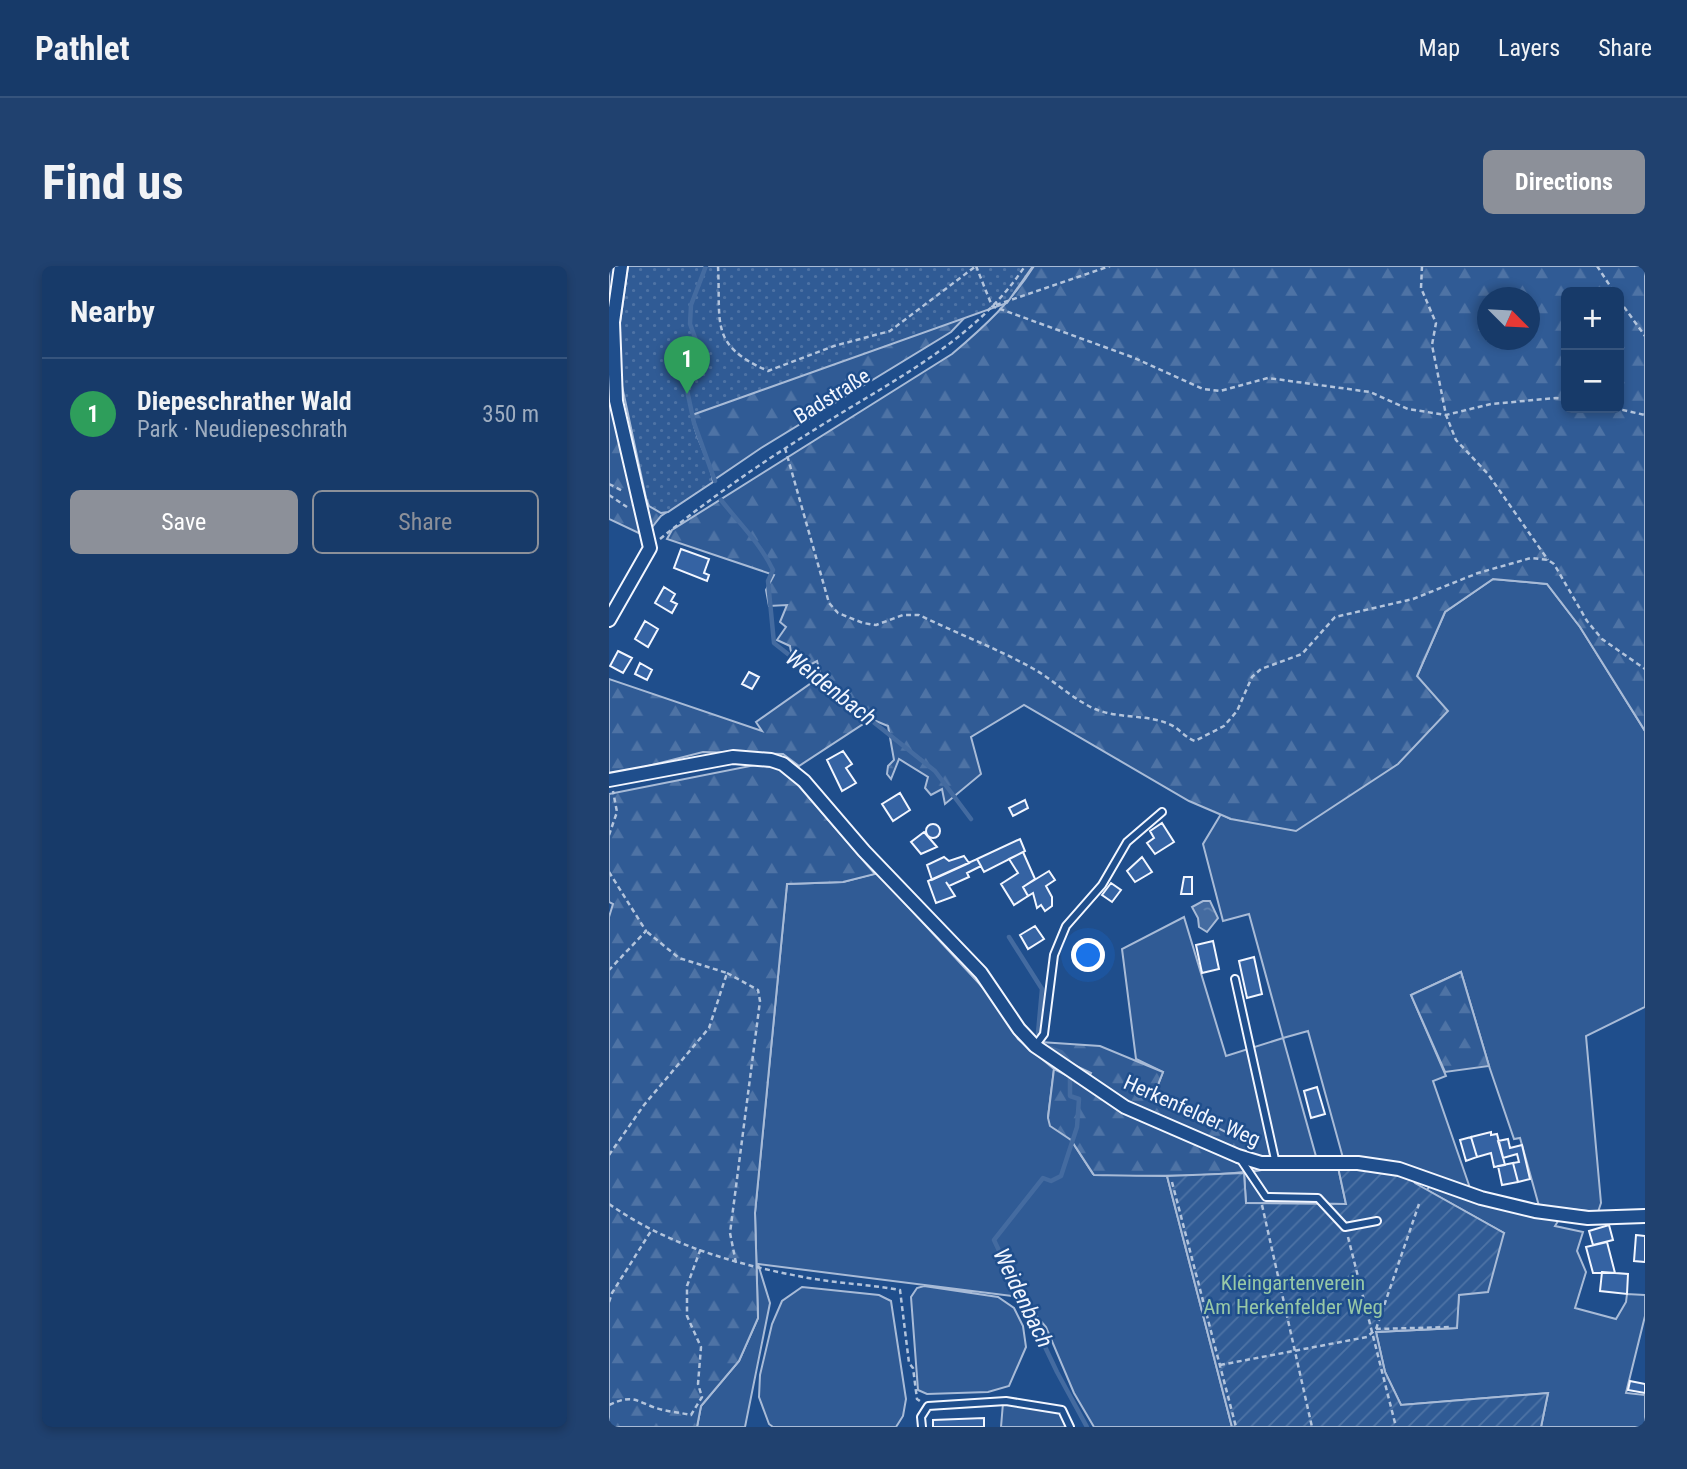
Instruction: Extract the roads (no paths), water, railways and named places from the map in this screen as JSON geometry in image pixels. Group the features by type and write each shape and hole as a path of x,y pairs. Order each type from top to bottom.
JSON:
{"street":[{"path":"609,620 650,548 635,496 616,401 613,323 621,266"},
{"name":"Herkenfelder Weg","path":"610,780 733,757 772,760 795,771 864,851 981,973 1019,1029 1035,1046 1125,1107 1238,1156 1276,1164 1358,1163 1399,1170 1481,1198 1535,1211 1588,1218 1645,1216"}],"lane":[{"path":"1035,1046 1044,1034 1054,955 1066,926 1102,885 1127,842 1162,812"},
{"path":"1235,979 1276,1164"},
{"path":"1238,1156 1259,1191 1266,1197 1318,1198 1345,1227 1377,1221"},
{"path":"922,1427 921,1418 928,1406 1006,1401 1062,1410 1070,1427"}],"water":[{"path":"1203,901 1210,901 1218,918 1207,932 1199,927 1192,907"}],"waterway":[{"name":"Weidenbach","path":"706,266 691,305 690,324 701,354 687,390 694,423 715,481"},
{"name":"Weidenbach","path":"721,500 756,542 773,570 768,581 774,643 935,771 971,819"},
{"name":"Weidenbach","path":"1009,937 1042,989 1038,1033"},
{"name":"Weidenbach","path":"1050,1048 1061,1052 1068,1060"},
{"name":"Weidenbach","path":"1070,1078 1070,1096 1079,1099 1077,1127 1061,1176 1051,1181 1043,1178 994,1240 1057,1372 1087,1427"}],"place":[{"name":"Diepeschrather Wald","path":"687,394"}],"park label":[{"name":"Kleingartenverein Am Herkenfelder Weg","path":"1293,1295"}]}
